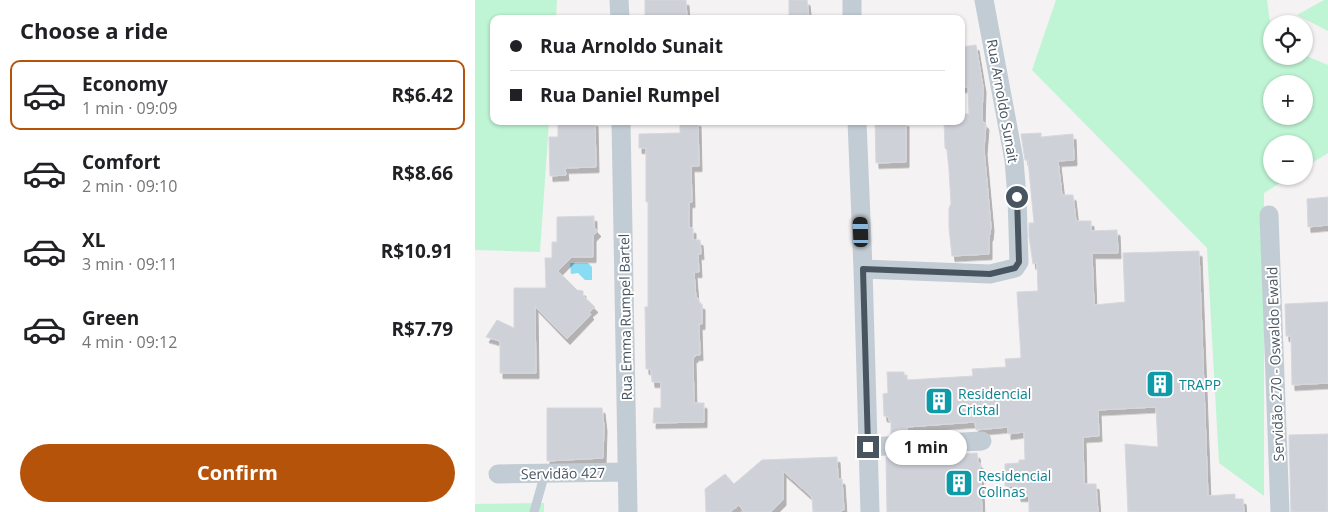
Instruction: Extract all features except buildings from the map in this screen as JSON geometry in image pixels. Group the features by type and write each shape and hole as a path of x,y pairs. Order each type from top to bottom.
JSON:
{"street":[{"path":"619,0 620,15"},
{"path":"851,0 852,15"},
{"name":"Rua Arnoldo Sunait","path":"863,269 990,274 1015,268 1019,262 1014,160 984,0"},
{"name":"Rua Emma Rumpel Bartel","path":"621,125 628,512"},
{"path":"857,125 869,512"},
{"name":"Servidão 270 - Oswaldo Ewald","path":"1269,215 1280,512"},
{"path":"868,447 982,441"},
{"name":"Servidão 427","path":"498,474 627,472"}],"lane":[{"path":"534,512 545,473"}],"green space":[{"path":"475,0 557,0 556,15 490,15 490,125 549,125 540,252 475,250"},
{"path":"1056,0 1267,0 1269,15 1263,15 1263,65 1313,65 1313,59 1328,65 1328,153 1313,162 1313,135 1263,135 1263,185 1277,185 1264,193 1264,496 1219,463 1207,248 1032,70"},
{"path":"1324,0 1328,0 1328,31 1313,23 1313,15 1297,15"},
{"path":"544,503 544,512 475,512 475,504"}],"water":[{"path":"570,263 588,263 592,267 592,280 585,280 578,273 571,274"}],"place":[{"name":"TRAPP","path":"1160,384"},
{"name":"Residencial Cristal","path":"939,401"},
{"name":"Residencial Colinas","path":"959,483"}],"route":[{"path":"868,447 863,269 990,274 1015,268 1019,262 1017,197"}]}
